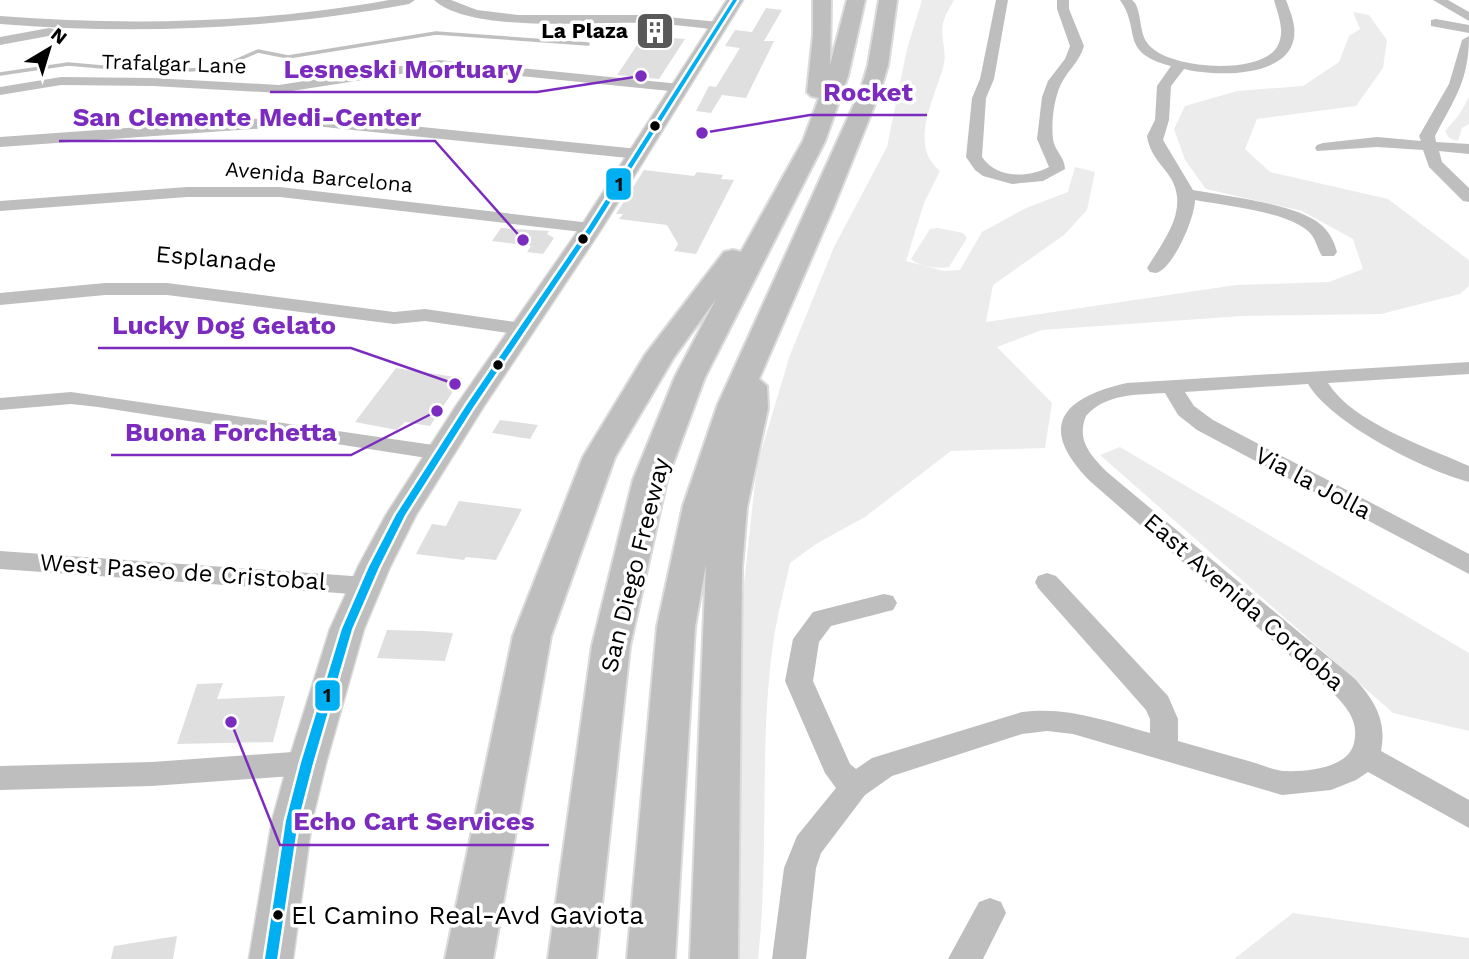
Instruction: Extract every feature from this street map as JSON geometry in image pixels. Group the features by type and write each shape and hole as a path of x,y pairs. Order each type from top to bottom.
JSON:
{"highway":[{"path":"814,141 823,35 822,0"},
{"name":"San Diego Freeway","path":"572,959 611,646 650,480 690,377 814,141 838,76 856,0"},
{"name":"San Diego Freeway","path":"651,959 676,627 700,506 733,404 871,89 878,65 888,0"},
{"path":"878,65 907,0"},
{"path":"469,959 532,636 599,457 660,355 787,188"},
{"path":"714,959 724,568 730,507 753,408 752,359"}],"main road":[{"path":"271,959 292,821 347,629 366,586 401,515 440,453 591,228 735,0"}],"street":[{"path":"0,20 76,26 270,20 340,13 409,0"},
{"path":"440,0 474,14 518,19 646,19 719,26"},
{"path":"1002,0 992,55 979,98 974,157 984,169 1021,179 1043,177 1057,169 1055,155 1046,144 1045,137 1049,95 1057,78 1073,59 1077,46 1063,9 1063,0"},
{"path":"1126,0 1132,6 1136,37 1142,47 1182,64 1230,69 1247,69 1272,62 1284,47 1290,23 1280,0"},
{"path":"1439,0 1469,17"},
{"path":"1436,23 1469,29"},
{"path":"0,41 76,26"},
{"path":"1469,40 1456,84 1427,136 1427,145 1434,164 1469,197"},
{"name":"Trafalgar Lane","path":"0,91 61,81 153,82 279,89 439,64 680,88"},
{"path":"1156,268 1184,219 1186,194 1171,164 1156,146 1154,137 1154,130 1163,118 1161,88 1166,76 1182,64"},
{"path":"0,142 267,122 324,122 638,154"},
{"path":"1323,148 1377,142 1469,149"},
{"name":"Avenida Barcelona","path":"0,206 231,190 279,192 591,228"},
{"path":"1186,194 1290,216 1312,225 1325,241 1328,252"},
{"name":"Esplanade","path":"0,299 108,283"},
{"name":"Esplanade","path":"0,287 108,283 394,318 425,315 522,329"},
{"name":"East Avenida Cordoba","path":"1366,756 1369,740 1367,716 1345,687 1113,488 1076,450 1072,430 1074,418 1082,405 1101,394 1128,388 1468,369"},
{"path":"1314,377 1318,387 1331,403 1351,418 1469,475"},
{"name":"Via la Jolla","path":"1171,385 1186,411 1205,425 1469,565"},
{"path":"0,404 71,398 98,401 440,453"},
{"name":"West Paseo de Cristobal","path":"0,560 366,586"},
{"path":"1047,582 1158,704 1164,719 1164,748"},
{"path":"855,786 840,774 799,681 806,639 822,619 884,603"},
{"path":"789,959 800,869 808,846 855,786 882,767 1022,723 1047,720 1073,723 1282,783 1314,782 1343,776 1366,756 1469,815"},
{"path":"0,778 152,775 307,763"},
{"path":"965,959 990,913"}],"shaded area":[{"path":"922,0 954,0 943,25 944,64 925,134 930,160 940,171 924,203 906,261 944,271 960,270 982,232 1026,208 1068,192 1075,167 1095,172 1087,210 1064,235 993,285 986,322 1236,285 1329,282 1363,269 1353,239 1302,211 1206,189 1185,160 1174,129 1185,106 1237,91 1303,86 1339,62 1349,36 1360,29 1353,12 1369,15 1387,40 1383,68 1356,106 1257,119 1245,149 1270,172 1388,199 1469,260 1469,286 1460,294 1381,314 1243,316 1042,330 997,347 1052,403 1045,448 951,451 865,517 816,544 790,563 769,677 758,959 730,959 739,629 757,465 790,355 834,247 887,147 907,49"},
{"path":"1469,97 1469,124 1462,128 1458,141 1449,138 1445,131 1459,115"},
{"path":"930,229 963,233 967,238 949,267 929,267 911,259"},
{"path":"1120,447 1469,653 1469,731 1393,713 1100,455"},
{"path":"1293,913 1469,938 1469,959 1234,959"}],"building":[{"path":"766,8 782,10 764,41 774,41 746,98 722,95 711,113 696,111 709,86 716,87 740,48 725,46 735,30 752,32"},
{"path":"650,26 668,27 661,37 685,39 659,79 617,75"},
{"path":"644,170 694,176 697,172 723,175 721,179 734,180 696,254 674,251 678,244 667,225 619,219 623,214 616,214"},
{"path":"501,228 549,231 547,234 554,238 543,254 527,252 531,246 492,241"},
{"path":"396,368 462,378 430,426 405,422 397,430 355,422"},
{"path":"500,420 538,425 530,439 492,433"},
{"path":"459,501 522,509 496,560 466,557 464,560 416,554 432,524 446,526"},
{"path":"387,630 453,633 445,661 377,658"},
{"path":"223,683 217,699 285,696 273,742 177,744 197,684"},
{"path":"177,936 173,959 111,959 114,946"}],"waterway":[{"path":"0,74 68,64 160,72 219,68 258,51 288,57 436,33 588,44"}],"transit line":[{"name":"1","path":"271,959 292,821 307,763 347,629 374,567 401,515 470,406 591,228 735,0"}],"place":[{"name":"La Plaza","path":"655,31"},
{"name":"Lesneski Mortuary","path":"641,76"},
{"name":"Rocket","path":"702,133"},
{"name":"San Clemente Medi-Center","path":"523,240"},
{"name":"Lucky Dog Gelato","path":"455,384"},
{"name":"Buona Forchetta","path":"437,411"},
{"name":"Echo Cart Services","path":"231,722"},
{"name":"El Camino Real-Avd Gaviota","path":"278,915"}]}
